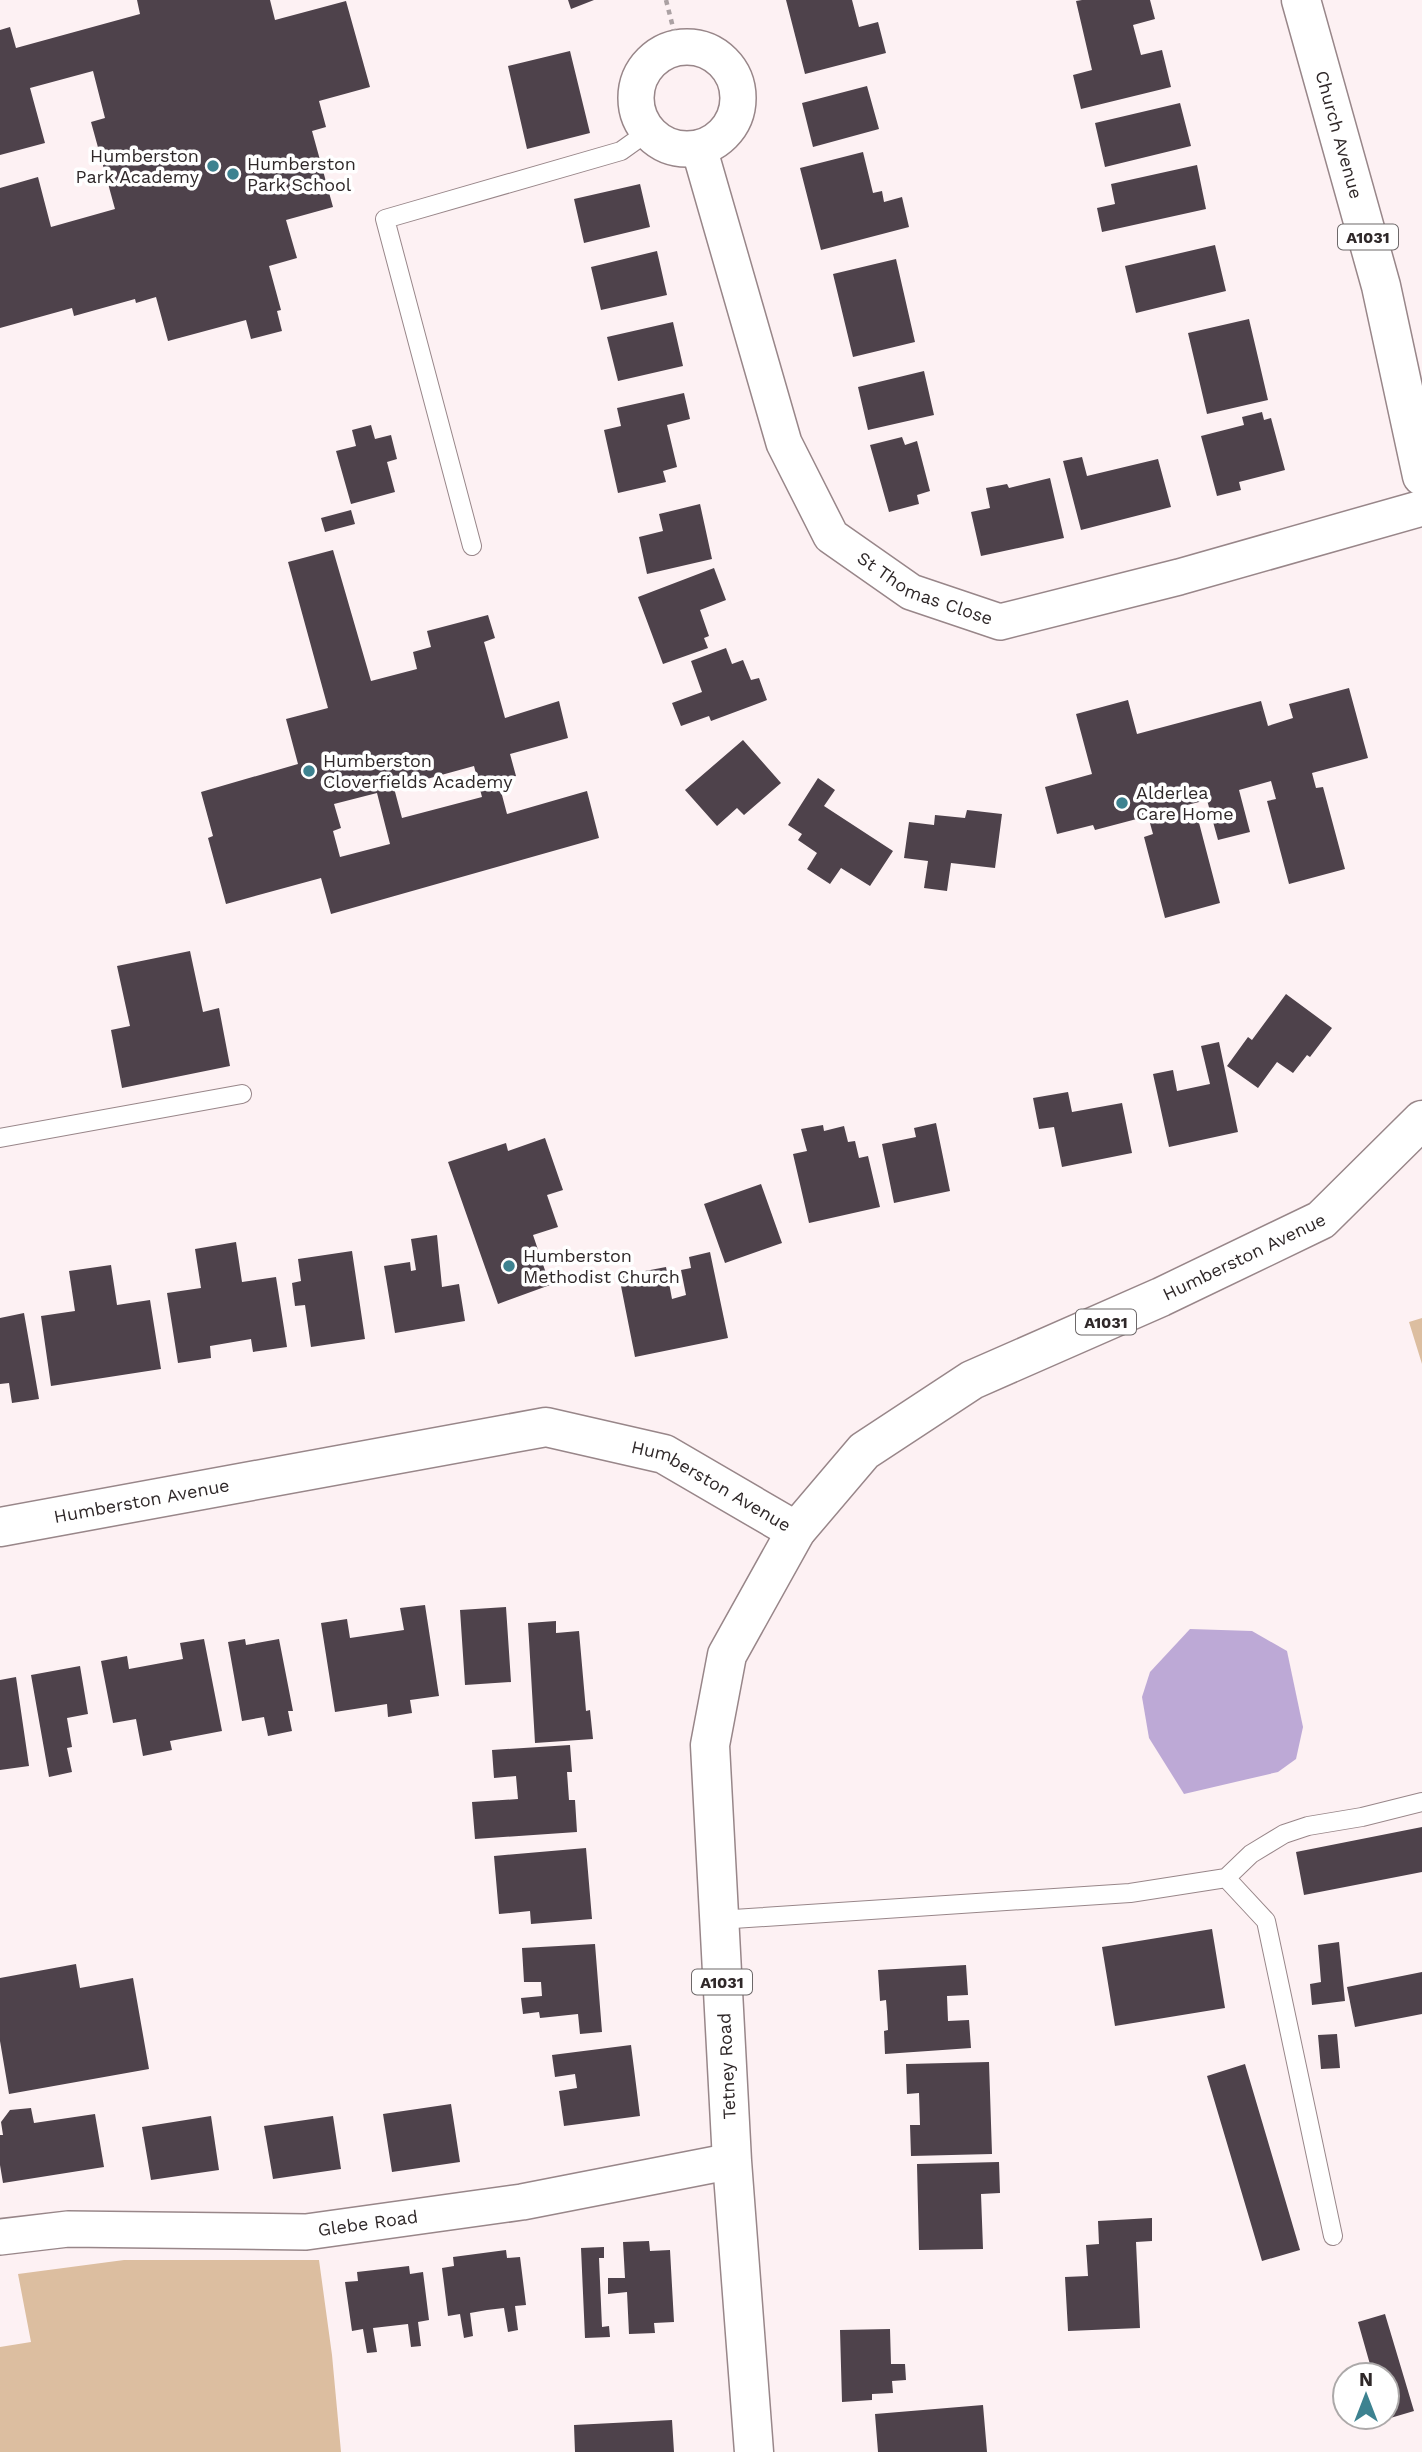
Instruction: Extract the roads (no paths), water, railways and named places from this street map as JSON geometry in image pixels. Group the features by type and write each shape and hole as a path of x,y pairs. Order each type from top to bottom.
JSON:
{"main road":[{"name":"Church Avenue","path":"1301,0 1381,286 1422,476"},
{"name":"Humberston Avenue","path":"0,1527 546,1427 664,1454 796,1531 864,1451 972,1380 1161,1297 1321,1220 1422,1121"},
{"name":"Tetney Road","path":"754,2452 732,2161 710,1745 727,1655 796,1531"}],"street":[{"path":"678,47 696,47 712,53 726,65 735,79 739,97 736,114 728,129 715,141 699,148 681,149 663,143 649,131 639,116 636,98 639,81 648,65 662,54 678,47"},
{"name":"St Thomas Close","path":"699,148 783,443 831,536 911,592 999,622 1179,577 1422,508"},
{"name":"Glebe Road","path":"0,2236 68,2229 306,2232 522,2202 732,2161"}],"lane":[{"path":"472,546 385,219 621,151 649,131"},
{"path":"0,1138 242,1094"},
{"path":"718,1920 1130,1893 1226,1878 1251,1854 1284,1835 1308,1826 1362,1817 1422,1802"},
{"path":"1226,1878 1266,1921 1333,2236"}],"place":[{"name":"Humberston Park Academy","path":"213,166"},
{"name":"Humberston Park School","path":"233,174"},
{"name":"Humberston Cloverfields Academy","path":"309,771"},
{"name":"Alderlea Care Home","path":"1122,803"},
{"name":"Humberston Methodist Church","path":"509,1266"}]}
